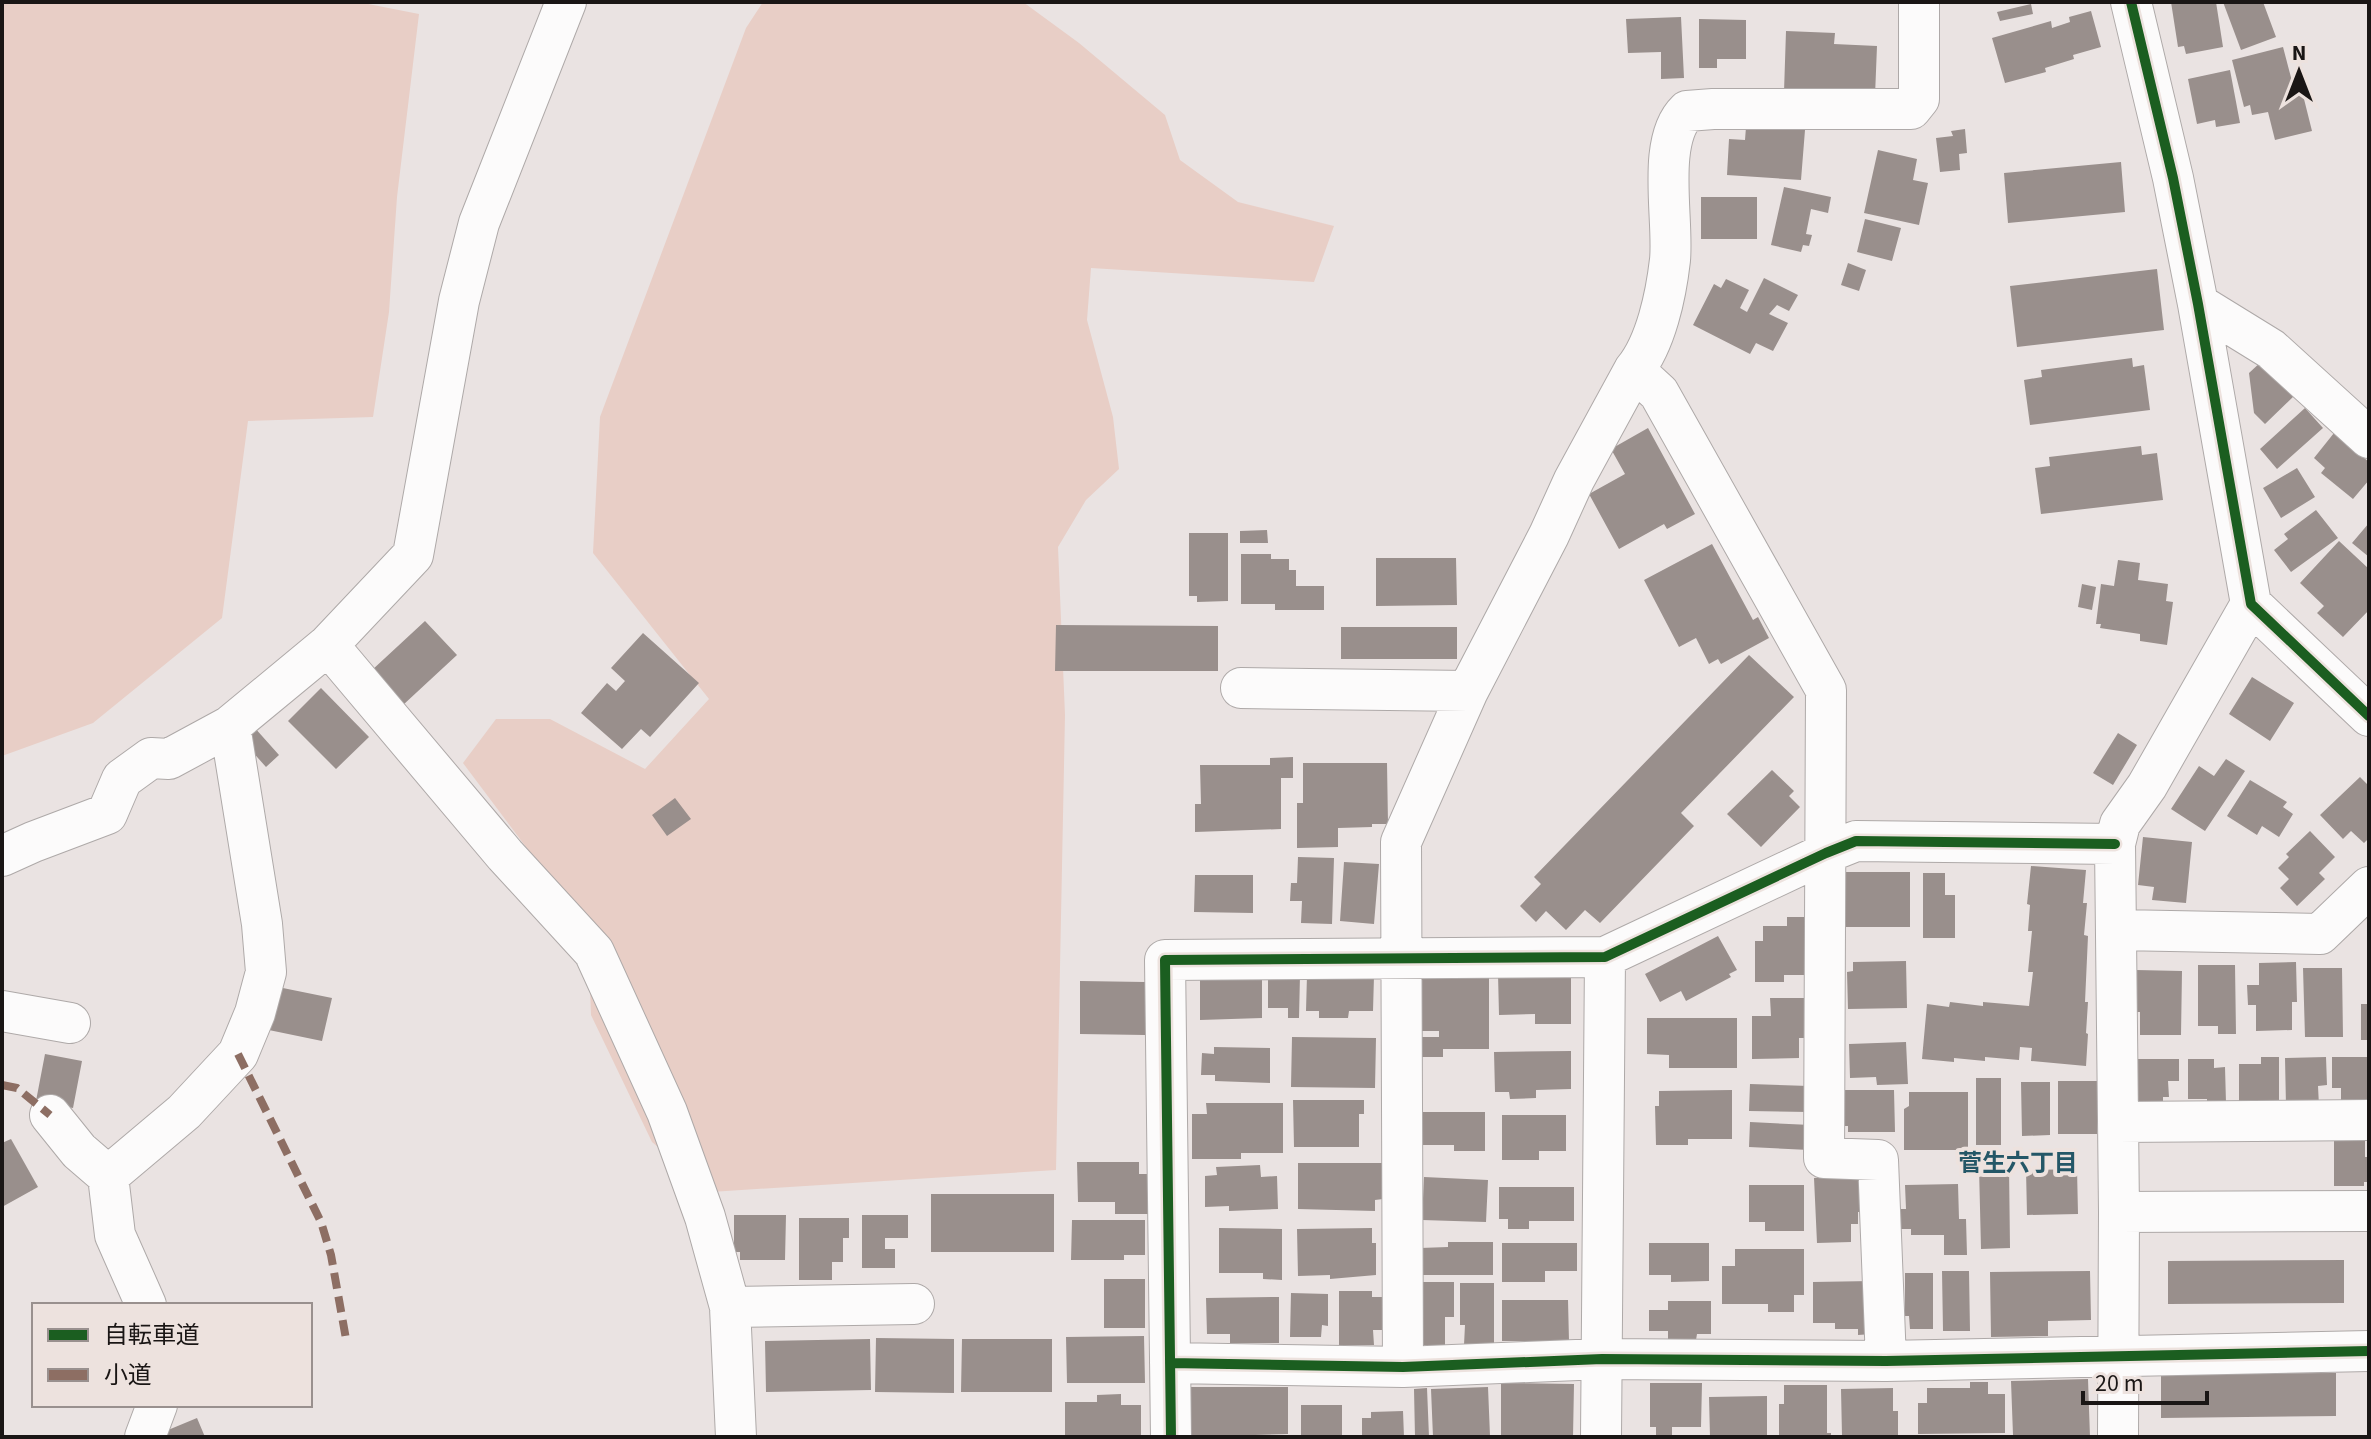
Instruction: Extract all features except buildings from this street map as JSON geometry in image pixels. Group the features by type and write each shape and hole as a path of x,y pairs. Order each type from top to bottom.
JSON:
{"street":[{"path":"2,856 107,814 122,779 151,758 169,759 230,726 328,645 413,555 459,301 479,223 566,2"},
{"path":"1403,1367 1399,959 1401,842 1468,691 1574,480 1634,370 1645,356 1655,331 1670,261 1671,140 1678,120 1687,111 1713,109 1911,109 1919,99 1919,2"},
{"path":"2131,2 2173,178 2251,604 2369,716"},
{"path":"2198,304 2271,349 2369,438"},
{"path":"1634,370 1659,393 1826,690 1824,1158 1878,1160 1886,1361"},
{"path":"2118,1437 2118,930 2115,844 2120,824 2147,786 2251,604"},
{"path":"328,645 505,855 594,952 667,1112 705,1217 730,1307 736,1437"},
{"path":"1241,688 1468,691"},
{"path":"108,1176 184,1112 238,1054 255,1013 266,972 262,924 230,726"},
{"path":"1171,1437 1165,960 1605,957 1856,841 2115,844"},
{"path":"2118,930 2320,934 2369,887"},
{"path":"1601,1437 1605,957"},
{"path":"2,1011 70,1023"},
{"path":"50,1115 79,1151 108,1176 115,1235 145,1303"},
{"path":"2118,1122 2369,1120"},
{"path":"2119,1212 2369,1211"},
{"path":"730,1307 914,1304"},
{"path":"1170,1363 1403,1367 1602,1359 1886,1361 2369,1351"},
{"path":"145,1437 156,1407"}],"shaded area":[{"path":"2,2 358,2 419,14 397,197 389,312 373,417 248,421 222,618 93,723 2,756"},
{"path":"763,2 1023,2 1079,43 1165,115 1180,160 1238,202 1334,226 1314,282 1091,268 1087,320 1113,417 1119,469 1086,500 1058,547 1065,715 1056,1170 711,1192 652,1142 591,1015 588,930 463,763 496,719 550,719 645,769 709,699 593,553 600,417 746,28"}],"marked path":[{"path":"238,1054 321,1222 331,1255 346,1339"},
{"path":"2,1085 17,1088 50,1115"}],"cycle path":[{"path":"2131,2 2173,178 2251,604 2369,716"},
{"path":"1171,1437 1165,960 1605,957 1856,841 2115,844"},
{"path":"1170,1363 1403,1367 1602,1359 1886,1361 2369,1351"}],"district":[{"name":"菅生六丁目","path":"2018,1163"}]}
